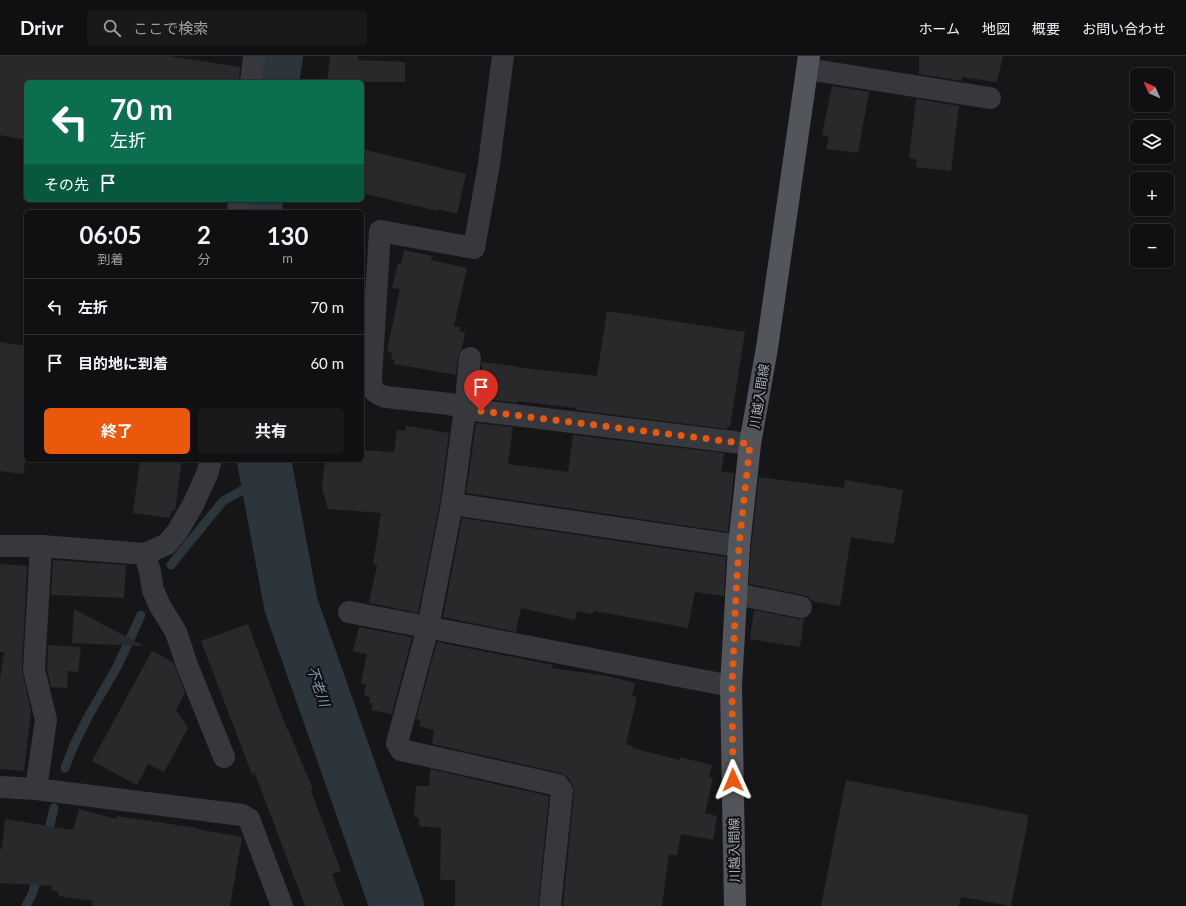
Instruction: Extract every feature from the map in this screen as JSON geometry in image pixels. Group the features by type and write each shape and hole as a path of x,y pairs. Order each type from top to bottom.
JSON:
{"main road":[{"name":"川越入間線","path":"735,906 732,686 739,546 750,444 768,340 808,63"}],"street":[{"path":"251,80 254,56"},
{"path":"503,56 489,164 474,248 380,231 371,378 371,386 376,394 386,397 450,404 465,409 750,444"},
{"path":"808,63 990,98"},
{"path":"470,358 465,409 452,504 428,627 397,743 401,750 558,785 562,791 550,906"},
{"path":"0,546 41,546 145,554 167,544 177,532 195,498 210,462"},
{"path":"452,504 739,546"},
{"path":"36,789 46,720 34,670 41,546"},
{"path":"145,554 153,590 160,606 176,632 187,665 224,757"},
{"path":"736,594 802,607"},
{"path":"349,612 732,686"},
{"path":"0,787 36,789 242,814 249,819 282,906"}],"building":[{"path":"0,56 168,56 240,67 239,80 24,80 24,140 0,135"},
{"path":"330,56 358,56 358,60 405,62 405,82 327,80"},
{"path":"919,56 1003,56 997,82 962,77 962,81 919,74"},
{"path":"832,86 869,92 858,153 826,149 829,137 822,135"},
{"path":"916,99 959,106 951,171 916,167 917,160 909,158"},
{"path":"364,149 466,174 457,214 438,209 437,211 364,193"},
{"path":"404,250 432,256 431,260 467,268 454,326 460,327 459,331 465,332 462,349 458,357 456,375 394,364 395,360 391,359 392,352 387,351 400,289 392,288 398,263 401,264"},
{"path":"607,311 745,332 730,427 727,426 727,429 576,410 576,408 479,398 482,362 597,376"},
{"path":"0,342 24,346 25,462 23,474 0,471"},
{"path":"476,423 513,427 508,464 568,472 573,435 724,453 721,472 734,473 728,532 466,493"},
{"path":"406,426 449,433 440,502 418,613 369,603 377,565 373,564 381,513 328,509 322,488 325,462 364,462 364,450 394,452 397,430 405,431"},
{"path":"140,462 182,462 175,510 171,511 170,518 133,513"},
{"path":"759,477 844,488 845,480 903,490 894,544 851,537 840,606 812,601 809,597 803,595 749,584 751,547"},
{"path":"462,518 726,557 724,596 695,592 688,628 594,611 593,614 577,611 575,620 521,608 516,632 443,617"},
{"path":"53,560 126,565 124,598 51,595"},
{"path":"0,564 27,566 22,670 31,712 24,771 0,769 0,679 4,652 0,652"},
{"path":"74,609 144,646 72,643"},
{"path":"754,610 804,619 800,647 750,639"},
{"path":"248,624 287,730 288,729 313,790 311,791 341,871 332,874 344,906 305,906 254,771 253,777 201,641"},
{"path":"359,627 412,637 392,714 371,710 373,703 369,703 370,697 364,695 366,684 361,683 367,654 353,651"},
{"path":"437,642 553,665 552,668 608,676 635,683 632,696 637,697 626,744 633,746 632,748 680,760 680,757 712,765 709,777 713,778 705,813 717,816 713,840 681,834 677,856 669,854 662,906 563,906 574,792 572,784 568,778 561,773 432,744 434,730 419,726 421,720 416,719"},
{"path":"48,645 81,647 78,672 68,671 67,688 51,687 47,669"},
{"path":"152,651 173,662 185,693 176,710 188,728 164,772 148,764 137,785 92,761"},
{"path":"430,769 549,796 538,906 455,906 455,880 440,880 441,828 419,826 419,818 414,817 416,786 429,786"},
{"path":"846,780 1028,815 1011,906 961,897 959,906 821,906"},
{"path":"79,809 116,819 117,816 197,828 242,837 230,906 92,906 93,901 58,896 59,892 51,890 52,886 0,883 0,849 2,849 5,819 73,830"}],"waterway":[{"name":"不老川","path":"272,80 276,56"},
{"name":"不老川","path":"255,210 256,202"},
{"name":"不老川","path":"264,462 291,605 397,906"},
{"path":"171,565 223,501 266,477"},
{"path":"65,768 74,745 89,715 117,667 141,615"},
{"path":"47,838 54,808"},
{"path":"26,906 33,892 38,874"}],"route":[{"path":"481,411 750,444 739,546 736,594 732,686 733,780"}]}
